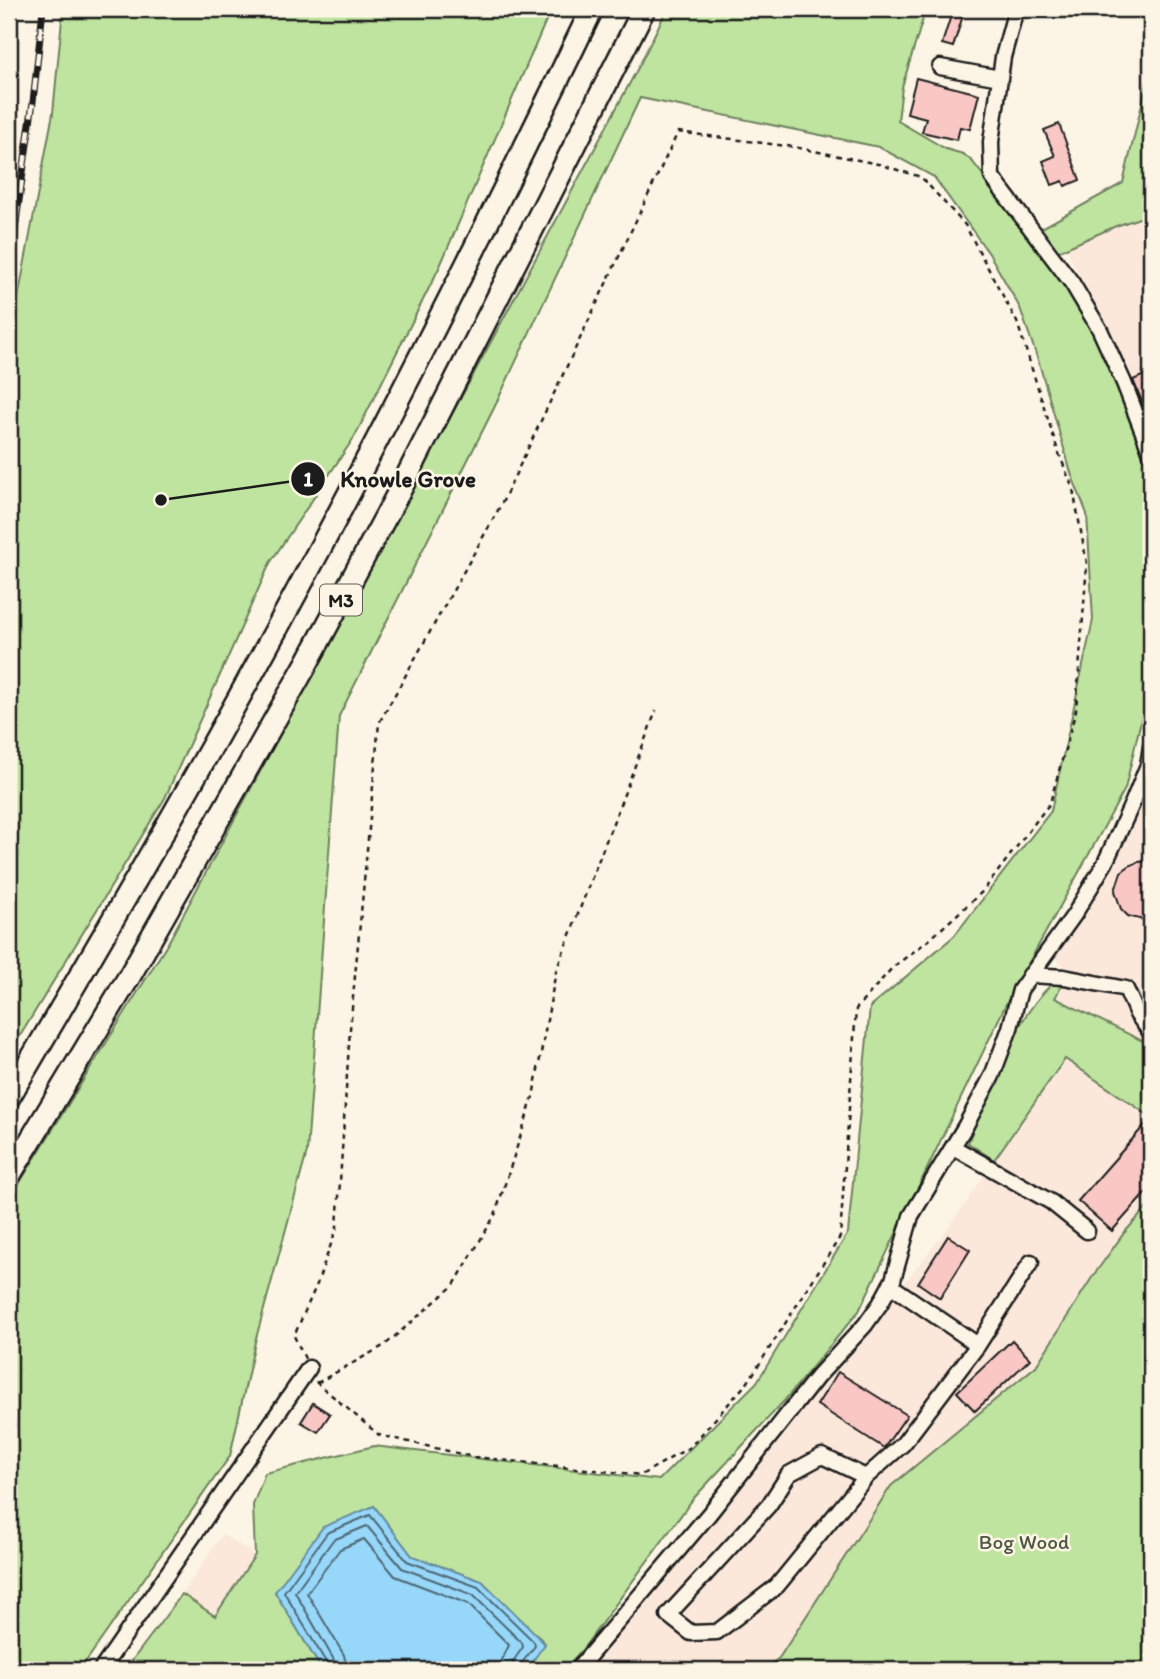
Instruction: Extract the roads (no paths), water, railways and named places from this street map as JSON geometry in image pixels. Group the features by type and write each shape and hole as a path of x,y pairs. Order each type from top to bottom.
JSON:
{"highway":[{"name":"M3","path":"9,1097 124,902 313,562 497,205 592,9"},
{"name":"M3","path":"9,1176 129,977 307,663 400,491 644,9"}],"lane":[{"path":"1016,9 1000,78 990,142 992,177 1072,284 1100,330 1125,383 1151,453"},
{"path":"940,68 1000,78"},
{"path":"577,1670 709,1514 817,1377 880,1304 890,1285 911,1216 992,1076 1010,1028 1020,990 1073,915 1105,863 1148,765 1151,747"},
{"path":"1030,975 1064,977 1126,989 1137,1014 1151,1033"},
{"path":"953,1147 1051,1202 1087,1231"},
{"path":"866,1477 822,1456 789,1474 769,1505 668,1615 691,1633 717,1632 777,1586 866,1477 903,1444 978,1345 1031,1262"},
{"path":"890,1285 978,1345"},
{"path":"101,1670 309,1368"}],"water":[{"path":"374,1506 412,1556 482,1581 545,1644 526,1670 322,1670 275,1592 323,1527"}],"railway":[{"path":"9,271 43,9"}],"place":[{"name":"Knowle Grove","path":"161,500"}],"park label":[{"name":"Bog Wood","path":"1024,1542"}]}
